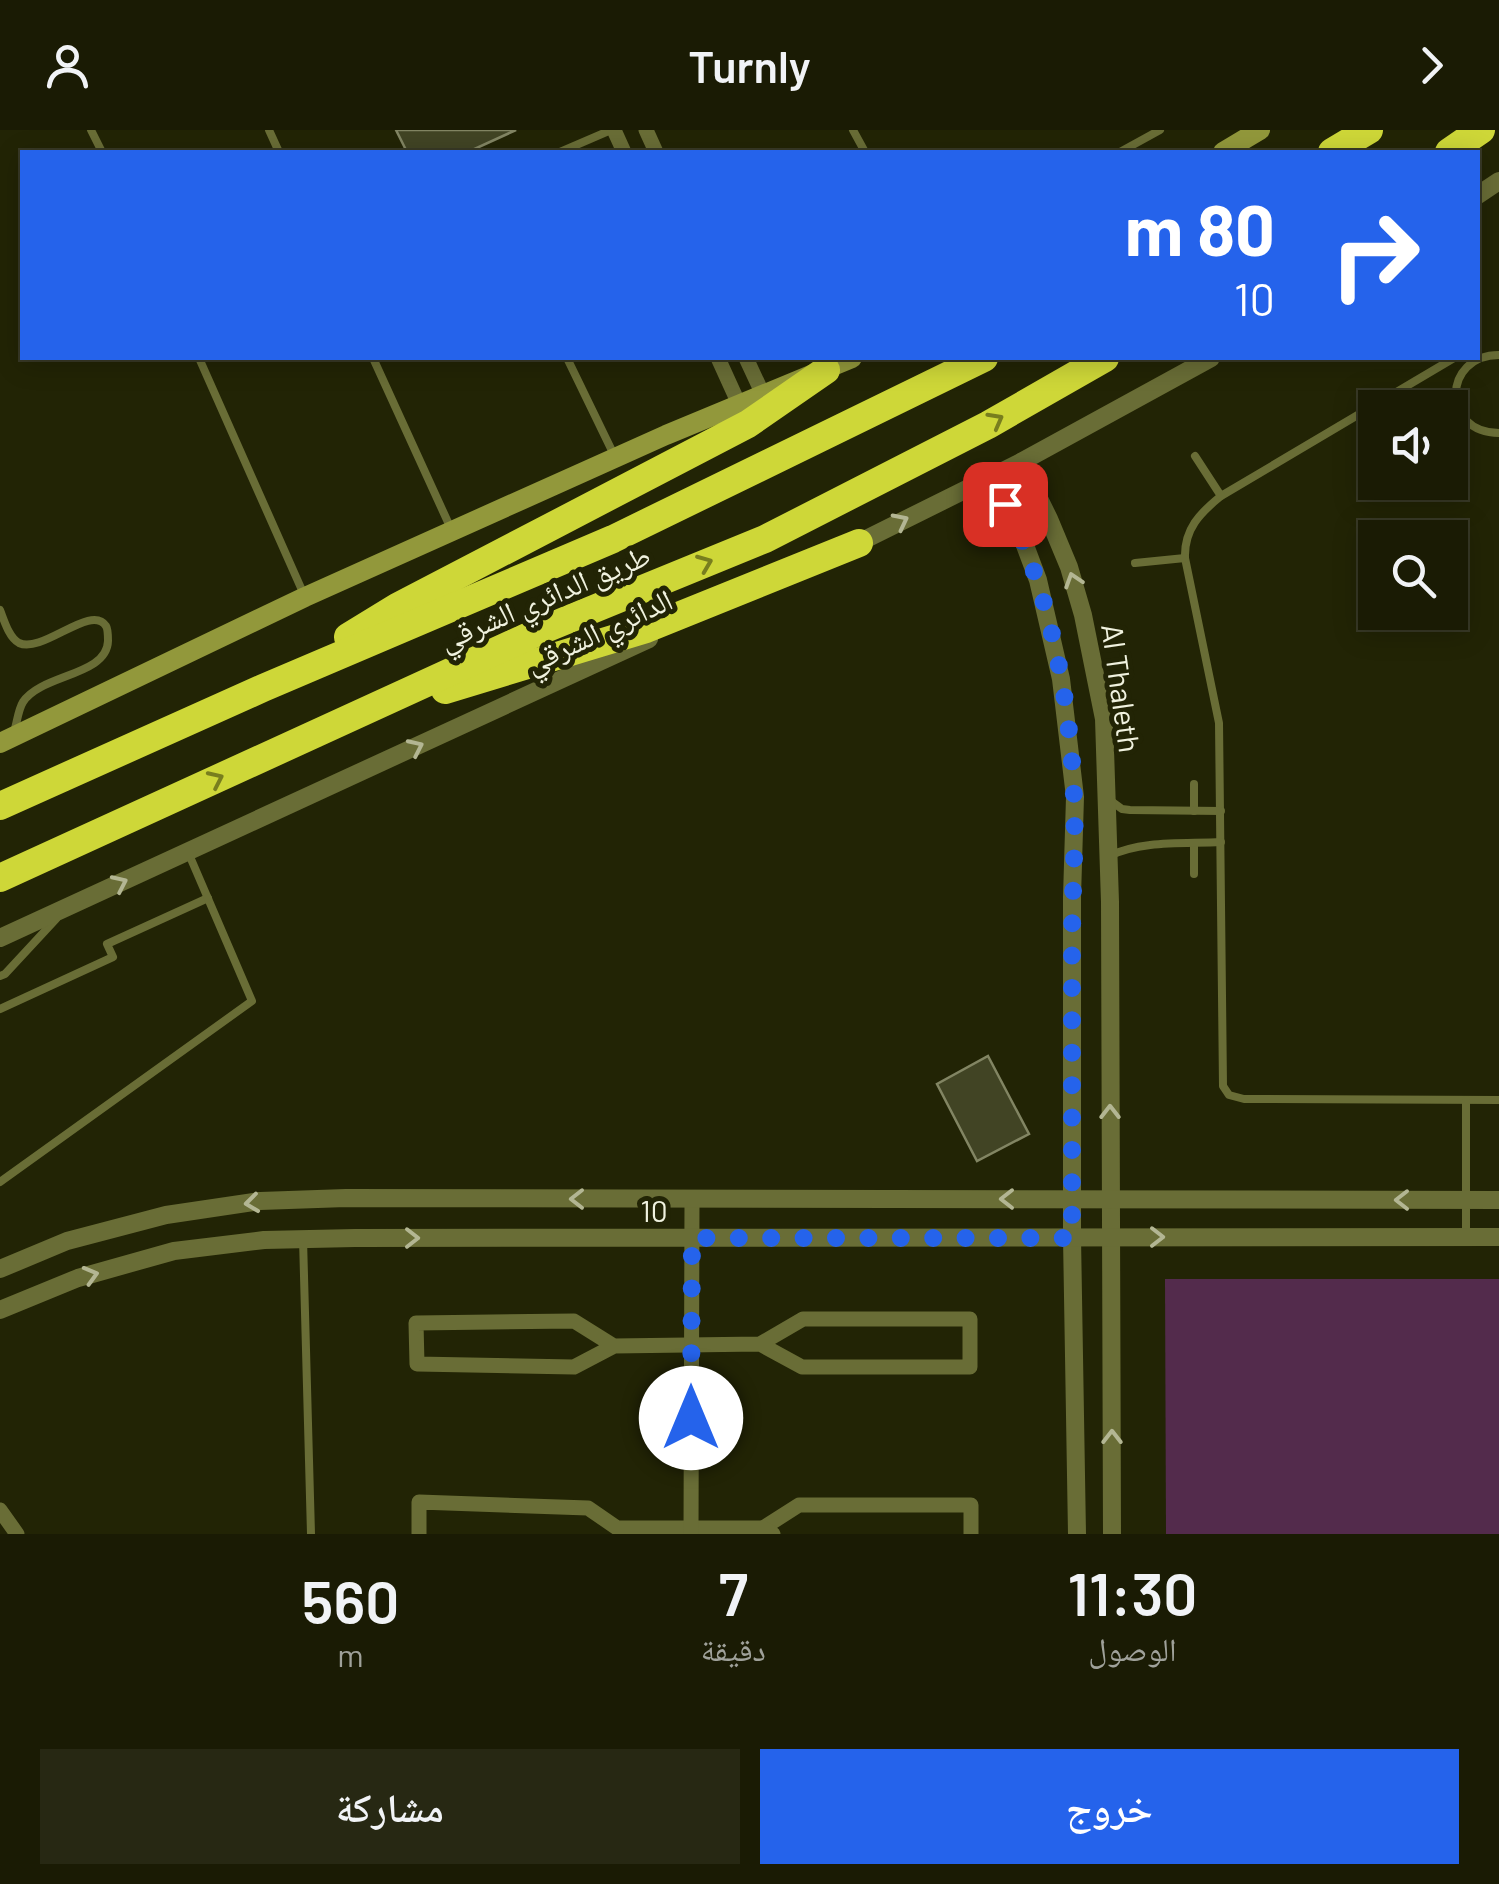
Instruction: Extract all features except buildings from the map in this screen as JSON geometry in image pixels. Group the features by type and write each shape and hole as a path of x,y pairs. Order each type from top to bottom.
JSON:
{"highway":[{"path":"1335,150 1369,130"},
{"path":"1451,150 1481,130"},
{"name":"طريق الدائري الشرقي","path":"0,806 263,688 613,539 980,360"},
{"name":"طريق الدائري الشرقي","path":"0,878 540,630 765,539 988,425 1101,360"},
{"path":"263,688 396,607 839,364"},
{"path":"338,722 646,629 859,543"}],"main road":[{"path":"1227,150 1260,130"},
{"path":"6,740 452,530 616,458 755,409"}],"street":[{"path":"650,140 667,130"},
{"path":"719,360 755,409"},
{"path":"746,360 755,409"},
{"name":"الدائري الشرقي","path":"0,938 859,543 1021,462 1207,360"},
{"name":"Al Thaleth","path":"1021,462 1069,568 1084,615 1104,719 1112,1534"},
{"name":"Al Thaleth","path":"990,476 1020,532 1038,580 1061,679 1074,798 1072,1238 1077,1534"},
{"path":"691,1531 692,1199"},
{"name":"10","path":"0,1269 67,1240 166,1215 260,1201 1499,1200"},
{"name":"10","path":"0,1310 78,1278 174,1251 264,1240 1499,1237"},
{"path":"614,1346 574,1320 416,1323 417,1364 574,1367 614,1346 760,1344 802,1367 970,1367 970,1320 802,1320 760,1344"},
{"path":"419,1534 419,1502 588,1508 614,1531 768,1531 799,1504 971,1506 970,1534"},
{"path":"0,1510 18,1534"}],"lane":[{"path":"565,150 612,130"},
{"path":"1124,150 1160,130"},
{"path":"1480,351 1482,356 1499,356"},
{"path":"200,360 305,597"},
{"path":"374,360 452,530"},
{"path":"568,360 616,458"},
{"path":"1451,360 1221,496 1205,509 1188,533 1185,558 1217,707 1220,749 1222,1086 1237,1099 1499,1100"},
{"path":"1455,360 1462,372"},
{"path":"1475,360 1462,372 1457,384 1458,409 1475,428 1499,432"},
{"path":"1194,456 1221,496"},
{"path":"1134,563 1185,558"},
{"path":"0,610 20,644 35,644 91,620 103,622 108,637 107,651 94,664 39,687 23,702 6,740"},
{"path":"1194,784 1194,811"},
{"path":"1107,799 1130,810 1220,812"},
{"path":"1108,856 1142,846 1220,842"},
{"path":"1194,843 1194,874"},
{"path":"0,1182 252,1001 188,852"},
{"path":"0,1009 113,957 107,944 208,898"},
{"path":"0,976 68,907"},
{"path":"1466,1100 1466,1238"},
{"path":"303,1239 311,1534"}],"shaded area":[{"path":"1165,1279 1499,1279 1499,1534 1166,1534"}],"route":[{"path":"691,1418 692,1238 1072,1238 1074,798 1068,726 1038,580 1005,504"}]}
